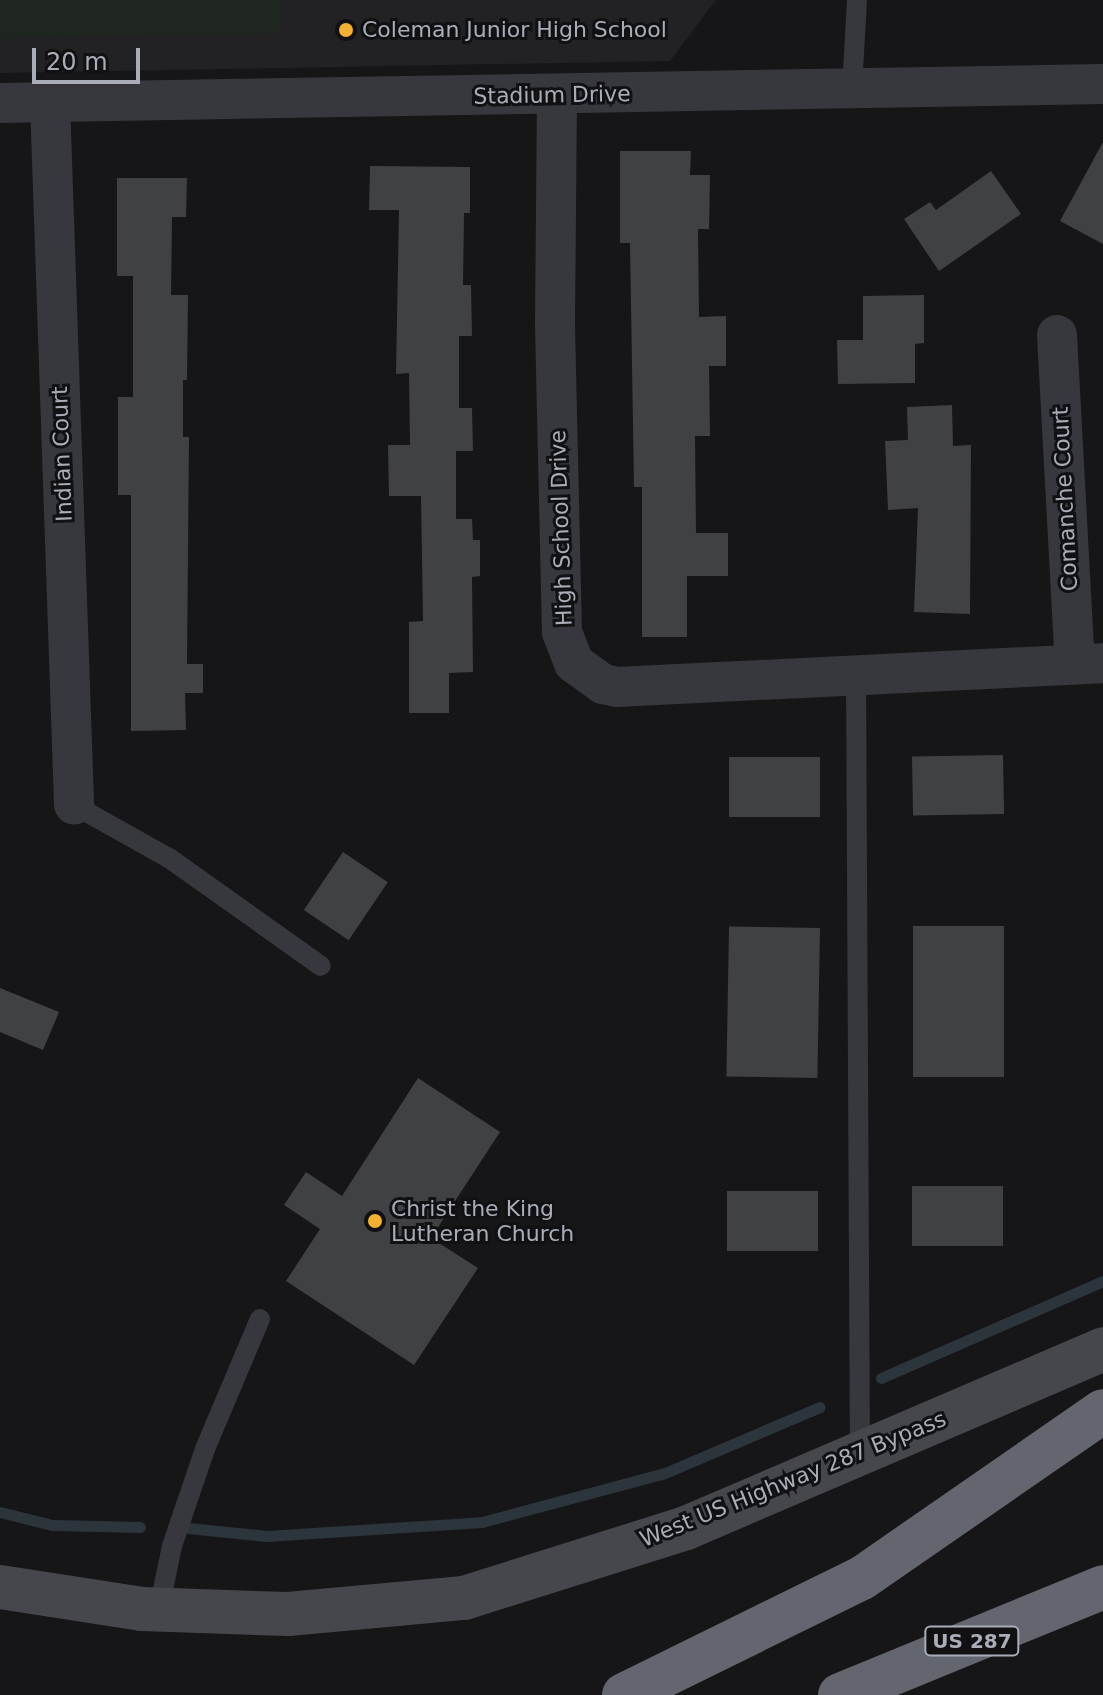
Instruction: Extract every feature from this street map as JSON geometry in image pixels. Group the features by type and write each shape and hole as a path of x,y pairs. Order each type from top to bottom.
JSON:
{"highway":[{"path":"624,1695 862,1578 1103,1411"},
{"name":"US 287","path":"840,1695 1103,1587"}],"main road":[{"name":"West US Highway 287 Bypass","path":"0,1587 159,1609 288,1614 464,1598 686,1528 1103,1349"}],"street":[{"name":"Stadium Drive","path":"0,103 1103,84"},
{"name":"High School Drive","path":"557,95 555,325 562,632 574,663 603,684 617,687 1089,663"},
{"name":"Indian Court","path":"50,102 74,805"},
{"name":"Comanche Court","path":"1057,335 1089,663"}],"lane":[{"path":"852,89 857,0"},
{"path":"856,674 860,1453"},
{"path":"74,805 169,858 321,966"},
{"path":"159,1609 172,1546 205,1449 260,1319"}],"shaded area":[{"name":"Coleman Junior High School","path":"0,0 716,0 670,61 0,73"},
{"path":"0,0 284,0 282,33 0,39"}],"building":[{"path":"1103,142 1103,244 1060,221"},
{"path":"620,151 691,151 690,175 710,175 709,229 698,229 699,317 726,316 726,366 709,366 710,436 695,436 696,533 728,533 728,576 687,576 687,637 642,637 642,487 634,487 630,243 620,243"},
{"path":"370,166 470,167 470,213 464,213 463,285 471,285 472,336 459,336 459,408 472,408 473,451 456,451 456,519 472,519 473,540 480,540 480,576 472,577 473,672 449,673 449,713 409,713 409,622 423,621 421,496 389,496 388,445 410,445 409,373 396,374 399,210 369,210"},
{"path":"991,171 1021,214 939,271 904,219 930,202 936,210"},
{"path":"117,178 187,178 186,217 172,217 171,295 188,295 187,380 183,380 183,437 189,437 187,664 203,664 203,693 185,693 186,730 131,731 131,495 118,495 118,397 133,397 133,276 117,276"},
{"path":"924,295 924,343 915,344 915,383 838,384 837,340 863,340 863,296"},
{"path":"952,405 953,446 971,445 970,614 914,612 918,508 888,510 885,441 908,440 907,407"},
{"path":"1003,755 1004,814 913,816 912,757"},
{"path":"729,757 820,757 820,817 729,817"},
{"path":"343,852 388,882 349,940 304,910"},
{"path":"729,926 820,928 817,1078 726,1076"},
{"path":"913,926 1004,926 1004,1077 913,1077"},
{"path":"0,988 59,1012 43,1050 0,1032"},
{"name":"Christ the King Lutheran Church","path":"418,1078 500,1132 431,1238 478,1268 414,1365 286,1281 320,1229 284,1205 306,1172 342,1196"},
{"path":"912,1186 1003,1186 1003,1246 912,1246"},
{"path":"727,1191 818,1191 818,1251 727,1251"}],"waterway":[{"path":"881,1378 1103,1281"},
{"path":"188,1528 267,1536 482,1522 665,1473 820,1407"},
{"path":"0,1512 52,1525 140,1527"}],"place":[{"name":"Coleman Junior High School","path":"346,30"},
{"name":"Christ the King Lutheran Church","path":"375,1221"}]}
